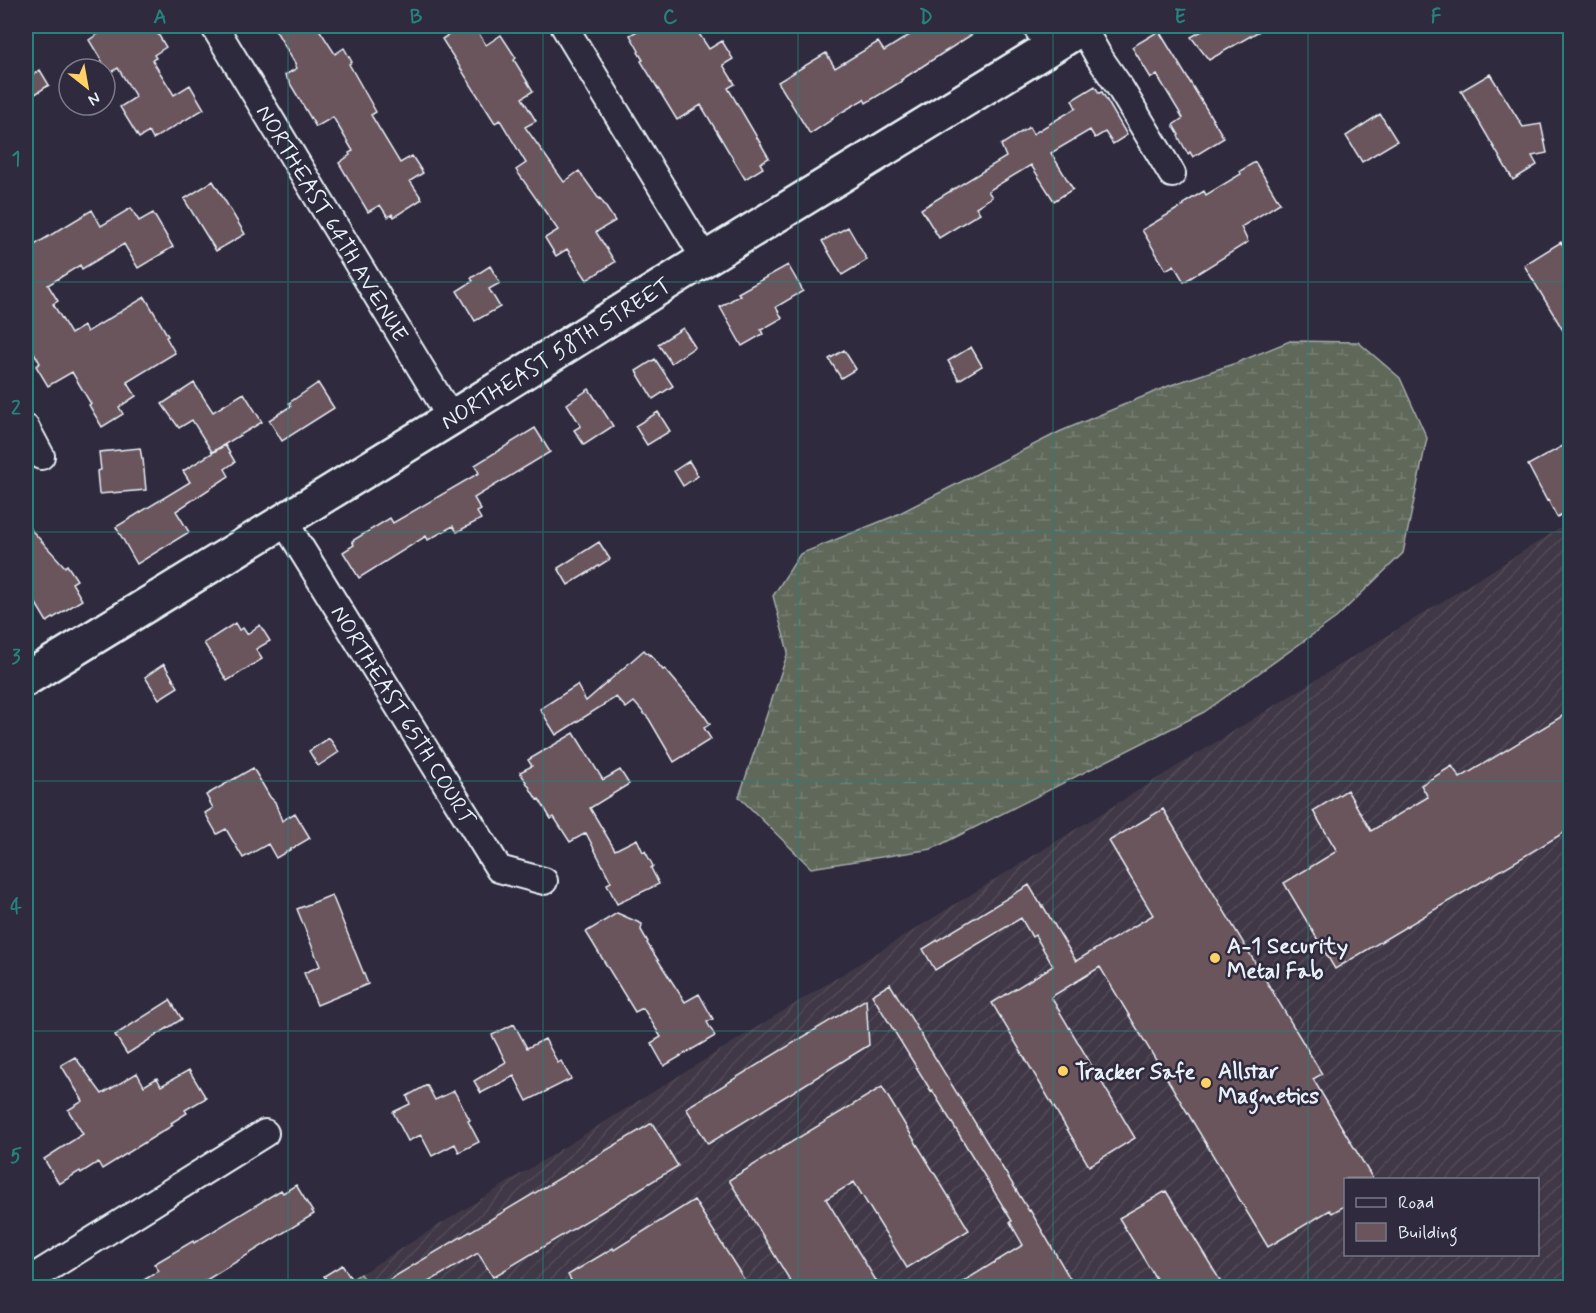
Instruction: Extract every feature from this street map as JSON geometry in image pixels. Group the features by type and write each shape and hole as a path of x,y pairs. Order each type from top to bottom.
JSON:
{"street":[{"name":"NORTHEAST 64TH AVENUE","path":"214,26 451,418"},
{"path":"564,26 705,259"},
{"name":"NORTHEAST 58TH STREET","path":"26,679 705,259 1042,36 1084,26"},
{"path":"1084,26 1172,174"},
{"path":"26,428 41,456"},
{"name":"NORTHEAST 65TH COURT","path":"284,521 499,869 544,881"},
{"path":"26,1282 265,1133"}],"shaded area":[{"path":"1570,522 1570,1287 369,1288 360,1274"}],"green space":[{"path":"1290,341 1358,342 1400,378 1427,438 1403,553 1336,618 1204,712 932,849 811,868 739,797 788,652 773,596 800,554 894,516 1059,432 1171,385 1236,363"},
{"path":"360,1274 369,1287 338,1288"}],"building":[{"path":"92,26 153,26 166,47 154,55 156,58 152,60 174,95 190,85 204,109 153,139 149,132 139,138 120,107 136,97 117,69 117,57 99,57 89,40 98,34"},
{"path":"273,26 317,26 335,54 344,48 352,62 349,64 376,112 371,115 400,163 412,156 423,173 410,181 422,199 394,217 392,214 388,217 380,205 368,212 339,163 353,151 333,117 316,127 285,75 297,68"},
{"path":"462,26 474,26 486,45 501,35 533,91 522,98 536,121 525,127 564,182 579,171 615,221 596,232 615,262 587,280 567,249 556,256 545,238 558,230 516,170 526,163 500,120 495,123 442,39"},
{"path":"646,26 694,26 709,49 722,41 733,59 723,65 735,84 728,88 769,158 760,163 763,168 745,179 701,105 677,120 641,61 643,60 630,35"},
{"path":"924,26 985,26 902,81 866,103 864,99 810,134 778,82 826,53 835,68 878,42 884,51"},
{"path":"1211,26 1268,26 1209,60 1191,37"},
{"path":"1159,31 1224,138 1193,157 1190,152 1188,154 1173,125 1183,118 1157,75 1151,78 1132,47"},
{"path":"40,70 49,85 26,100 26,79"},
{"path":"1490,74 1523,127 1541,124 1547,153 1532,156 1537,165 1513,180 1461,91"},
{"path":"1095,86 1099,93 1102,92 1127,135 1113,144 1105,132 1095,138 1090,130 1051,153 1073,189 1054,201 1031,165 988,191 992,197 976,207 980,213 939,238 921,209 1006,157 1001,145 1029,127 1033,134 1076,108 1072,100"},
{"path":"1380,114 1397,141 1362,162 1346,136"},
{"path":"1255,162 1280,203 1241,227 1248,242 1184,282 1174,265 1166,270 1142,230 1204,191 1206,195 1241,174 1240,171"},
{"path":"213,181 245,234 216,251 184,199"},
{"path":"131,208 139,221 153,213 173,247 138,268 124,244 82,269 80,265 48,285 58,301 53,304 71,334 84,326 87,332 145,297 168,336 166,337 175,353 127,382 136,396 119,407 123,414 102,427 72,372 48,386 36,366 40,363 26,339 26,250 92,210 101,226"},
{"path":"848,227 867,260 842,275 822,241"},
{"path":"1561,242 1570,257 1570,342 1524,265"},
{"path":"788,265 803,291 776,307 782,318 761,330 763,334 742,346 720,307 740,295 738,293"},
{"path":"490,266 500,283 489,289 500,307 475,321 457,291 473,281 471,278"},
{"path":"683,328 695,347 671,363 658,344"},
{"path":"971,347 982,366 959,380 948,361"},
{"path":"844,350 856,369 841,378 829,359"},
{"path":"655,359 673,386 653,399 636,371"},
{"path":"194,383 213,412 244,393 262,422 212,452 192,420 179,428 162,404"},
{"path":"318,383 334,408 282,441 269,420 291,406 289,403"},
{"path":"589,389 613,426 584,445 574,430 581,426 567,404"},
{"path":"658,412 670,431 647,445 635,426"},
{"path":"535,428 550,452 474,498 481,510 477,512 481,519 457,532 453,526 428,540 426,536 359,578 343,552 354,545 352,541 390,518 393,523 479,473 475,465"},
{"path":"1570,442 1570,510 1557,517 1528,465"},
{"path":"225,445 235,462 225,469 229,476 176,511 189,532 137,564 116,527 190,482 183,471"},
{"path":"140,448 146,490 99,494 97,471 101,470 99,452"},
{"path":"689,461 698,476 683,486 674,471"},
{"path":"26,524 65,567 67,565 77,580 72,583 82,600 47,622 26,587"},
{"path":"599,542 610,559 568,585 558,568"},
{"path":"235,623 239,630 243,628 247,634 260,625 270,641 256,649 262,659 227,681 204,643"},
{"path":"644,650 663,670 665,669 703,714 710,724 704,728 711,739 674,762 649,719 634,702 626,708 616,697 556,735 540,709 577,685 586,701"},
{"path":"164,664 178,687 159,699 145,677"},
{"path":"1564,715 1570,726 1570,829 1335,969 1284,883 1337,851 1313,811 1347,790 1371,831 1428,797 1421,785 1452,766 1460,778"},
{"path":"574,733 603,780 620,770 629,784 590,808 615,850 637,839 653,866 651,868 659,884 617,904 607,884 611,882 586,833 570,842 554,817 551,819 539,799 537,800 520,772 532,766 528,760"},
{"path":"329,738 339,752 318,766 309,751"},
{"path":"253,768 275,802 282,821 295,813 310,838 276,858 268,844 243,858 226,829 217,834 205,813 213,808 206,795"},
{"path":"1163,809 1322,1074 1313,1079 1372,1178 1344,1178 1344,1206 1332,1213 1330,1210 1268,1247 1100,967 1051,997 1135,1138 1089,1166 992,1003 1053,966 1035,935 1032,937 1021,918 935,970 923,949 1029,885 1076,961 1153,915 1109,841"},
{"path":"332,895 368,984 317,1005 304,973 320,966 297,909"},
{"path":"617,913 642,924 641,930 647,943 685,1002 699,994 713,1019 707,1022 715,1036 664,1066 651,1043 661,1037 643,1008 635,1012 586,932"},
{"path":"890,984 1075,1287 954,1287 1023,1245 1010,1222 1012,1221 872,995"},
{"path":"866,999 869,1045 708,1144 686,1108"},
{"path":"170,1000 182,1019 127,1054 115,1035"},
{"path":"514,1024 527,1048 545,1039 558,1063 561,1061 571,1079 527,1101 514,1076 481,1093 474,1081 506,1062 492,1035"},
{"path":"75,1057 102,1094 137,1073 144,1086 157,1078 161,1086 189,1070 206,1098 185,1110 187,1113 171,1123 173,1125 102,1169 98,1162 59,1184 44,1159 83,1134 68,1110 83,1101 61,1065"},
{"path":"427,1085 435,1100 454,1091 479,1142 459,1152 455,1144 432,1156 421,1135 408,1141 393,1112 410,1104 407,1096"},
{"path":"882,1087 969,1230 907,1268 854,1182 826,1199 880,1287 794,1287 729,1180"},
{"path":"652,1123 678,1166 493,1277 478,1253 420,1287 377,1287"},
{"path":"296,1185 314,1214 195,1287 132,1287 159,1271 154,1264 193,1241 194,1243 281,1190 283,1193"},
{"path":"1166,1191 1224,1287 1161,1287 1119,1218"},
{"path":"694,1200 749,1287 575,1287 568,1275 613,1248 614,1250"},
{"path":"342,1265 352,1280 340,1287 331,1287 324,1276"}],"place":[{"name":"A-1 Security Metal Fab","path":"1215,958"},
{"name":"Tracker Safe","path":"1063,1071"},
{"name":"Allstar Magnetics","path":"1206,1083"}]}
